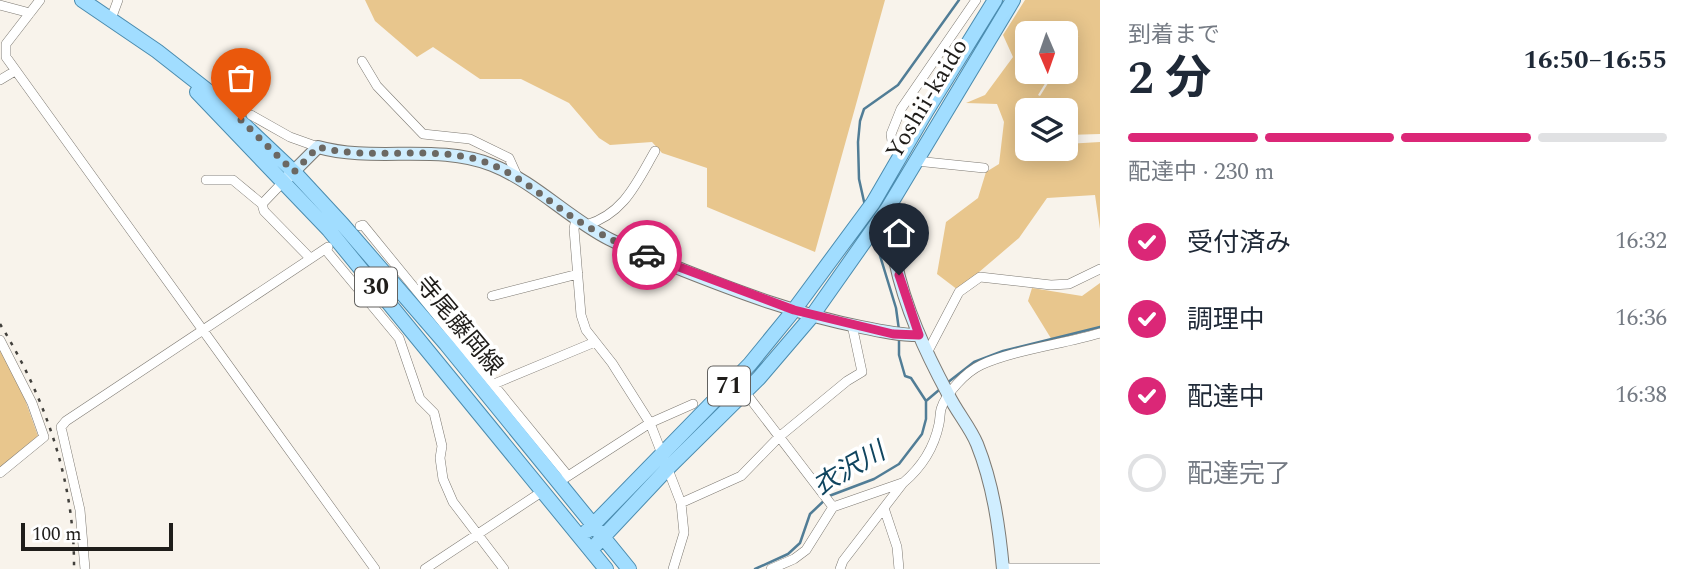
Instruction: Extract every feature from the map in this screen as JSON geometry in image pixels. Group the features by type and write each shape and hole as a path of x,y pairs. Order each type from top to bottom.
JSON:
{"main road":[{"name":"寺尾藤岡線","path":"82,0 157,51 241,120 581,537"},
{"name":"Yoshii-kaido","path":"794,310 873,202 995,0"},
{"name":"Yoshii-kaido","path":"812,316 888,208 1013,0"},
{"name":"寺尾藤岡線","path":"289,177 343,225 563,480 593,525"},
{"name":"71","path":"591,550 794,310"},
{"name":"71","path":"581,537 745,392 812,316"},
{"path":"593,525 629,569"},
{"path":"581,537 606,569"}],"street":[{"path":"40,0 6,44 6,57 376,569"},
{"path":"111,19 118,0"},
{"path":"902,154 893,148 891,134 901,109 976,0"},
{"path":"0,5 30,13"},
{"path":"362,61 377,86 423,134 470,139 509,158 519,179"},
{"path":"0,80 15,71"},
{"path":"251,116 290,137 318,147 364,154 456,156 495,166 519,179 581,222 627,247 812,316 906,335 927,353 948,396 976,442 998,516 1003,568 1100,568"},
{"path":"262,204 318,147"},
{"path":"655,151 629,197 615,212 600,221 581,222 574,229 581,315 586,330 612,363 650,423 681,503 684,533 673,569"},
{"path":"916,161 984,168"},
{"path":"206,180 233,180 262,204 264,211 310,258"},
{"path":"888,208 903,292 906,335"},
{"path":"360,226 363,225 494,384 563,480 650,423 693,404"},
{"path":"85,569 80,510 61,427 66,421 326,248 399,338 420,399 434,413 442,446 440,458 443,479 453,502 504,569"},
{"path":"927,353 959,292 980,277 1051,285 1069,284 1100,269"},
{"path":"492,296 578,274"},
{"path":"681,503 741,476 779,437 847,381 862,372 852,325"},
{"path":"840,569 843,561 932,450 941,408 948,396 978,366 1100,333"},
{"path":"0,340 32,403 44,437 0,473"},
{"path":"494,384 596,342"},
{"path":"745,392 833,507"},
{"path":"771,569 794,559 806,550 833,507 904,483"},
{"path":"425,569 543,491"},
{"path":"884,508 897,547 899,569"}],"shaded area":[{"path":"365,0 885,0 815,252 707,207 707,168 662,153 652,142 610,145 599,138 569,103 521,79 480,79 433,47 417,57 375,21"},
{"path":"1025,0 1100,0 1100,134 1078,135 1078,98 1015,98 1015,161 1078,161 1078,143 1100,142 1100,229 1095,195 1047,198 1019,238 958,290 937,274 946,222 978,198 986,172 999,164 1004,122 997,104 966,103 985,95 1013,57 1003,35"},
{"path":"1100,283 1100,328 1052,340 1028,301 1032,288 1082,296"},
{"path":"0,346 17,377 38,436 0,468"}],"waterway":[{"path":"865,206 859,179 858,142 864,109 898,85 959,0"},
{"path":"874,236 896,308 899,330"},
{"name":"衣沢川","path":"947,383 974,362 1003,351 1100,327"},
{"path":"899,337 899,355 905,376 911,378 926,401"},
{"name":"衣沢川","path":"926,401 939,390"},
{"name":"衣沢川","path":"755,569 788,554 800,543 810,514 829,496 874,479 899,464 922,434 926,419 926,401"}],"railway":[{"path":"0,324 31,381 54,441 69,504 74,569"}],"way so far":[{"path":"241,120 294,172 318,147 364,154 422,154 477,160 495,166 521,181 608,239 647,255"}],"route":[{"path":"647,255 794,310 893,334 919,335 899,275"}]}
